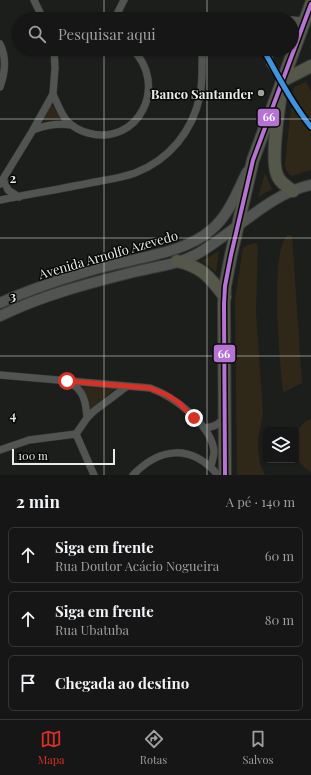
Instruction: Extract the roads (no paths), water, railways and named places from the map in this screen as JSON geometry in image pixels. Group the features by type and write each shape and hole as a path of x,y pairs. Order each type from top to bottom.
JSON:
{"main road":[{"path":"299,20 311,4"},
{"path":"223,474 226,417 225,286 253,160 282,81 289,56"},
{"path":"282,81 311,66"},
{"path":"282,81 275,163 277,176 283,184 293,191"},
{"name":"Avenida Arnolfo Azevedo","path":"0,303 19,294 64,278 169,251 202,237 220,222 228,210 253,160"},
{"name":"Avenida Arnolfo Azevedo","path":"0,316 49,296 92,282 177,261 195,255 218,241 272,202 293,191 311,185"},
{"path":"177,261 187,264 206,274 225,297"}],"street":[{"path":"34,0 40,12"},
{"path":"118,12 124,0"},
{"path":"0,44 4,58 4,71 0,87"},
{"path":"19,197 8,190 1,181 33,130 53,94 54,56"},
{"path":"53,94 66,120 82,131 95,135 108,135 123,130 139,118 145,108 148,98 148,78 142,61 138,56"},
{"path":"0,200 131,174 155,164 168,154 184,134 193,117 200,96 202,81 202,56"},
{"path":"269,56 270,64 282,81"},
{"path":"33,130 43,126 56,124 72,125"},
{"path":"0,375 150,388 167,395 178,402 204,428 214,451 214,457 210,466"},
{"path":"67,381 79,389 84,397 87,418"},
{"path":"0,450 30,440 76,434 87,418 103,403 126,387"},
{"path":"204,428 218,425 226,417"},
{"path":"76,434 94,475"},
{"path":"133,475 150,460 169,453 192,456 206,462 223,474"}],"place":[{"name":"Banco Santander","path":"261,93"}]}
